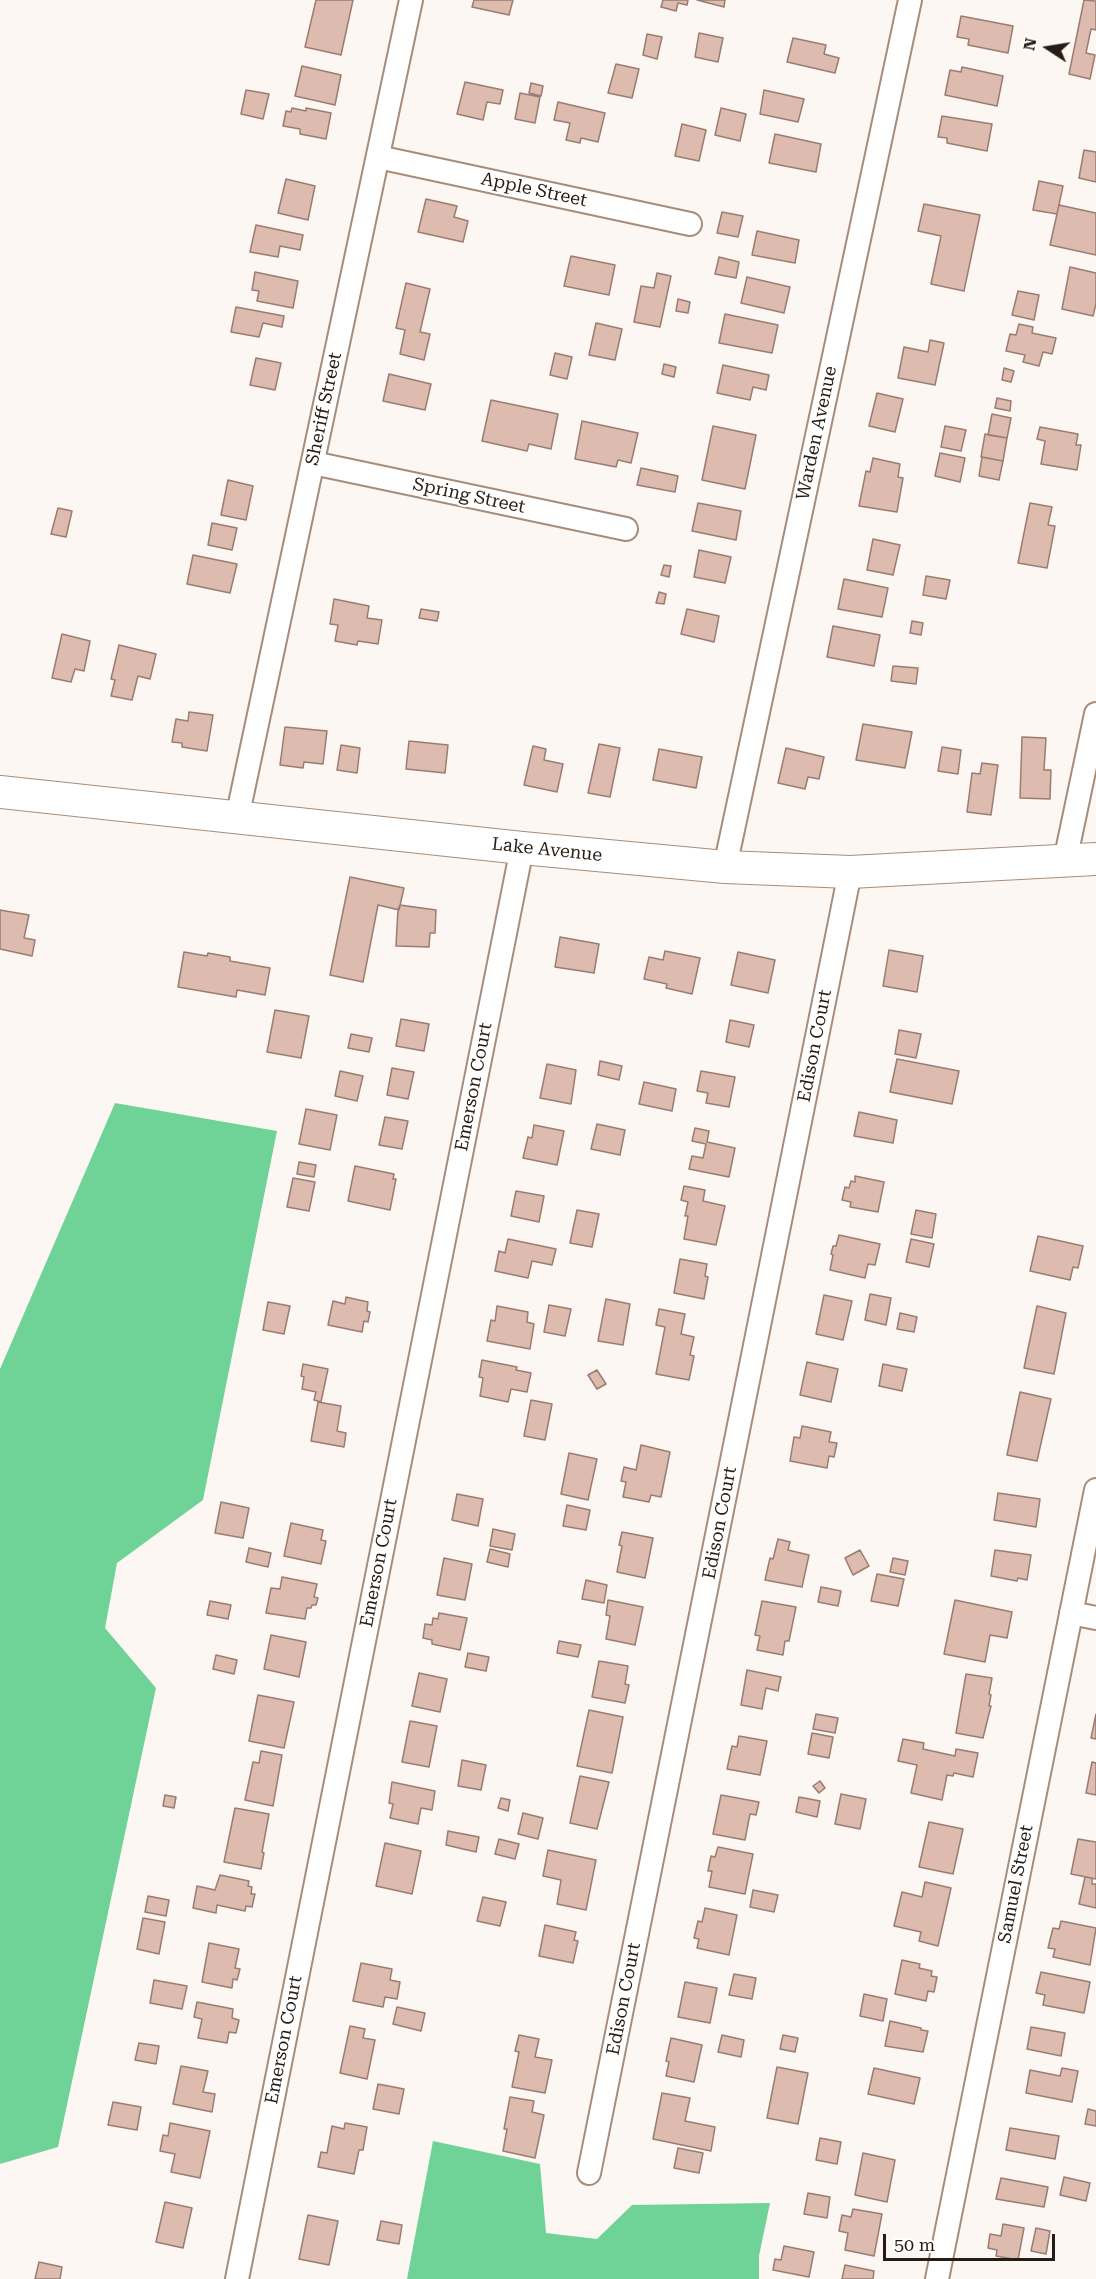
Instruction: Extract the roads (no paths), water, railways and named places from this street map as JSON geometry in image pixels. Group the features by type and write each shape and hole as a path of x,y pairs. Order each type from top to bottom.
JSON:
{"street":[{"name":"Sheriff Street","path":"237,818 411,0"},
{"name":"Warden Avenue","path":"725,867 910,0"},
{"name":"Apple Street","path":"378,157 690,224"},
{"name":"Spring Street","path":"313,464 626,529"},
{"path":"1065,861 1096,714"},
{"name":"Lake Avenue","path":"0,792 522,848 725,867 850,872 1096,859"},
{"name":"Emerson Court","path":"237,2279 522,848"},
{"name":"Edison Court","path":"589,2173 850,872"},
{"name":"Samuel Street","path":"936,2279 1096,1490"},
{"path":"1071,1613 1096,1618"}]}
